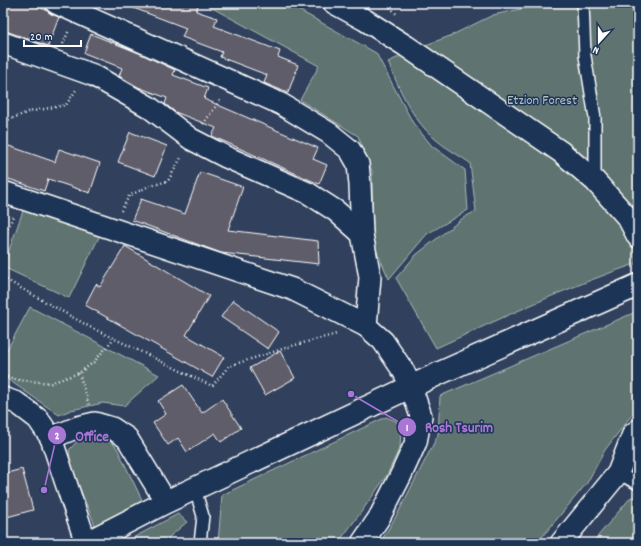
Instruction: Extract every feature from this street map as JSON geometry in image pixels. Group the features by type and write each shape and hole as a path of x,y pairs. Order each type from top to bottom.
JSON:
{"street":[{"path":"56,3 281,104 329,133 350,150 358,164 362,234 370,277 366,326"},
{"path":"334,3 365,20 406,46 561,152 595,181 628,218 638,237"},
{"path":"3,43 57,61 86,73 149,107 191,139 226,157 308,193 336,212 362,234"},
{"path":"12,195 292,289 366,326 383,341 404,372 411,386 421,416 416,442 401,475 379,518 362,543"},
{"path":"3,398 17,403 38,420 51,438 86,543 166,502 411,386 638,285"},
{"path":"51,438 78,427 95,423 112,428 127,438 166,502"},
{"path":"561,543 618,473 633,434 638,430"}],"lane":[{"path":"583,3 585,56 595,118 595,181"},
{"path":"618,473 638,484"},
{"path":"194,489 203,516 200,543"}],"path":[{"path":"57,61 76,12"},
{"path":"3,130 8,120 28,112 66,105 86,73"},
{"path":"111,229 129,196 147,187 168,182 191,139 234,83"},
{"path":"3,244 12,195"},
{"path":"3,278 90,327 212,386 229,366 295,345 366,326"},
{"path":"3,376 19,380 52,383 79,373 94,362 114,338"},
{"path":"79,373 95,423"}],"green space":[{"path":"203,3 286,3 376,53 413,123 432,146 465,170 468,210 427,234 389,279 373,243 372,171 358,136 300,100 319,66"},
{"name":"Etzion Forest","path":"548,3 638,3 638,263 561,292 436,348 396,278 416,255 463,218 476,211 470,163 438,142 419,122 407,103 388,62 423,46 450,36 493,15"},
{"path":"24,208 101,233 69,298 3,267"},
{"path":"30,307 159,375 124,406 103,403 71,410 59,415 3,376 3,357"},
{"path":"638,311 638,408 605,450 587,483 537,543 380,543 398,513 438,435 440,396"},
{"path":"386,417 396,421 401,429 400,447 387,475 338,543 218,543 222,495"},
{"path":"85,433 102,433 117,448 143,502 95,525 71,467 69,450"},
{"path":"631,497 638,499 638,543 592,543"},
{"path":"178,514 187,522 162,543 123,543"}],"building":[{"path":"3,3 29,3 59,17 48,46 3,30"},
{"path":"123,3 199,3 196,11 217,18 214,26 280,51 278,57 298,65 288,93 264,83 267,75 220,57 222,52 182,37 186,28"},
{"path":"91,34 139,53 175,70 173,75 208,88 204,99 318,148 313,159 327,165 319,184 212,136 216,128 175,112 165,104 167,98 138,87 119,76 122,68 84,53"},
{"path":"130,132 167,146 155,176 118,162"},
{"path":"6,145 55,162 59,149 100,163 90,193 48,179 44,191 3,177 3,153"},
{"path":"200,172 243,187 228,230 318,241 319,264 221,253 132,220 141,199 185,214"},
{"path":"125,246 209,296 186,335 224,357 212,377 85,305 96,284 100,287"},
{"path":"233,300 279,332 268,349 221,317"},
{"path":"280,351 295,378 265,395 250,368"},
{"path":"183,385 202,413 222,399 241,428 221,442 215,433 187,452 178,438 168,445 153,423 166,414 158,401"},
{"path":"22,469 33,510 3,518 3,474"}],"place":[{"name":"Rosh Tsurim","path":"351,394"},
{"name":"Office","path":"44,490"}]}
